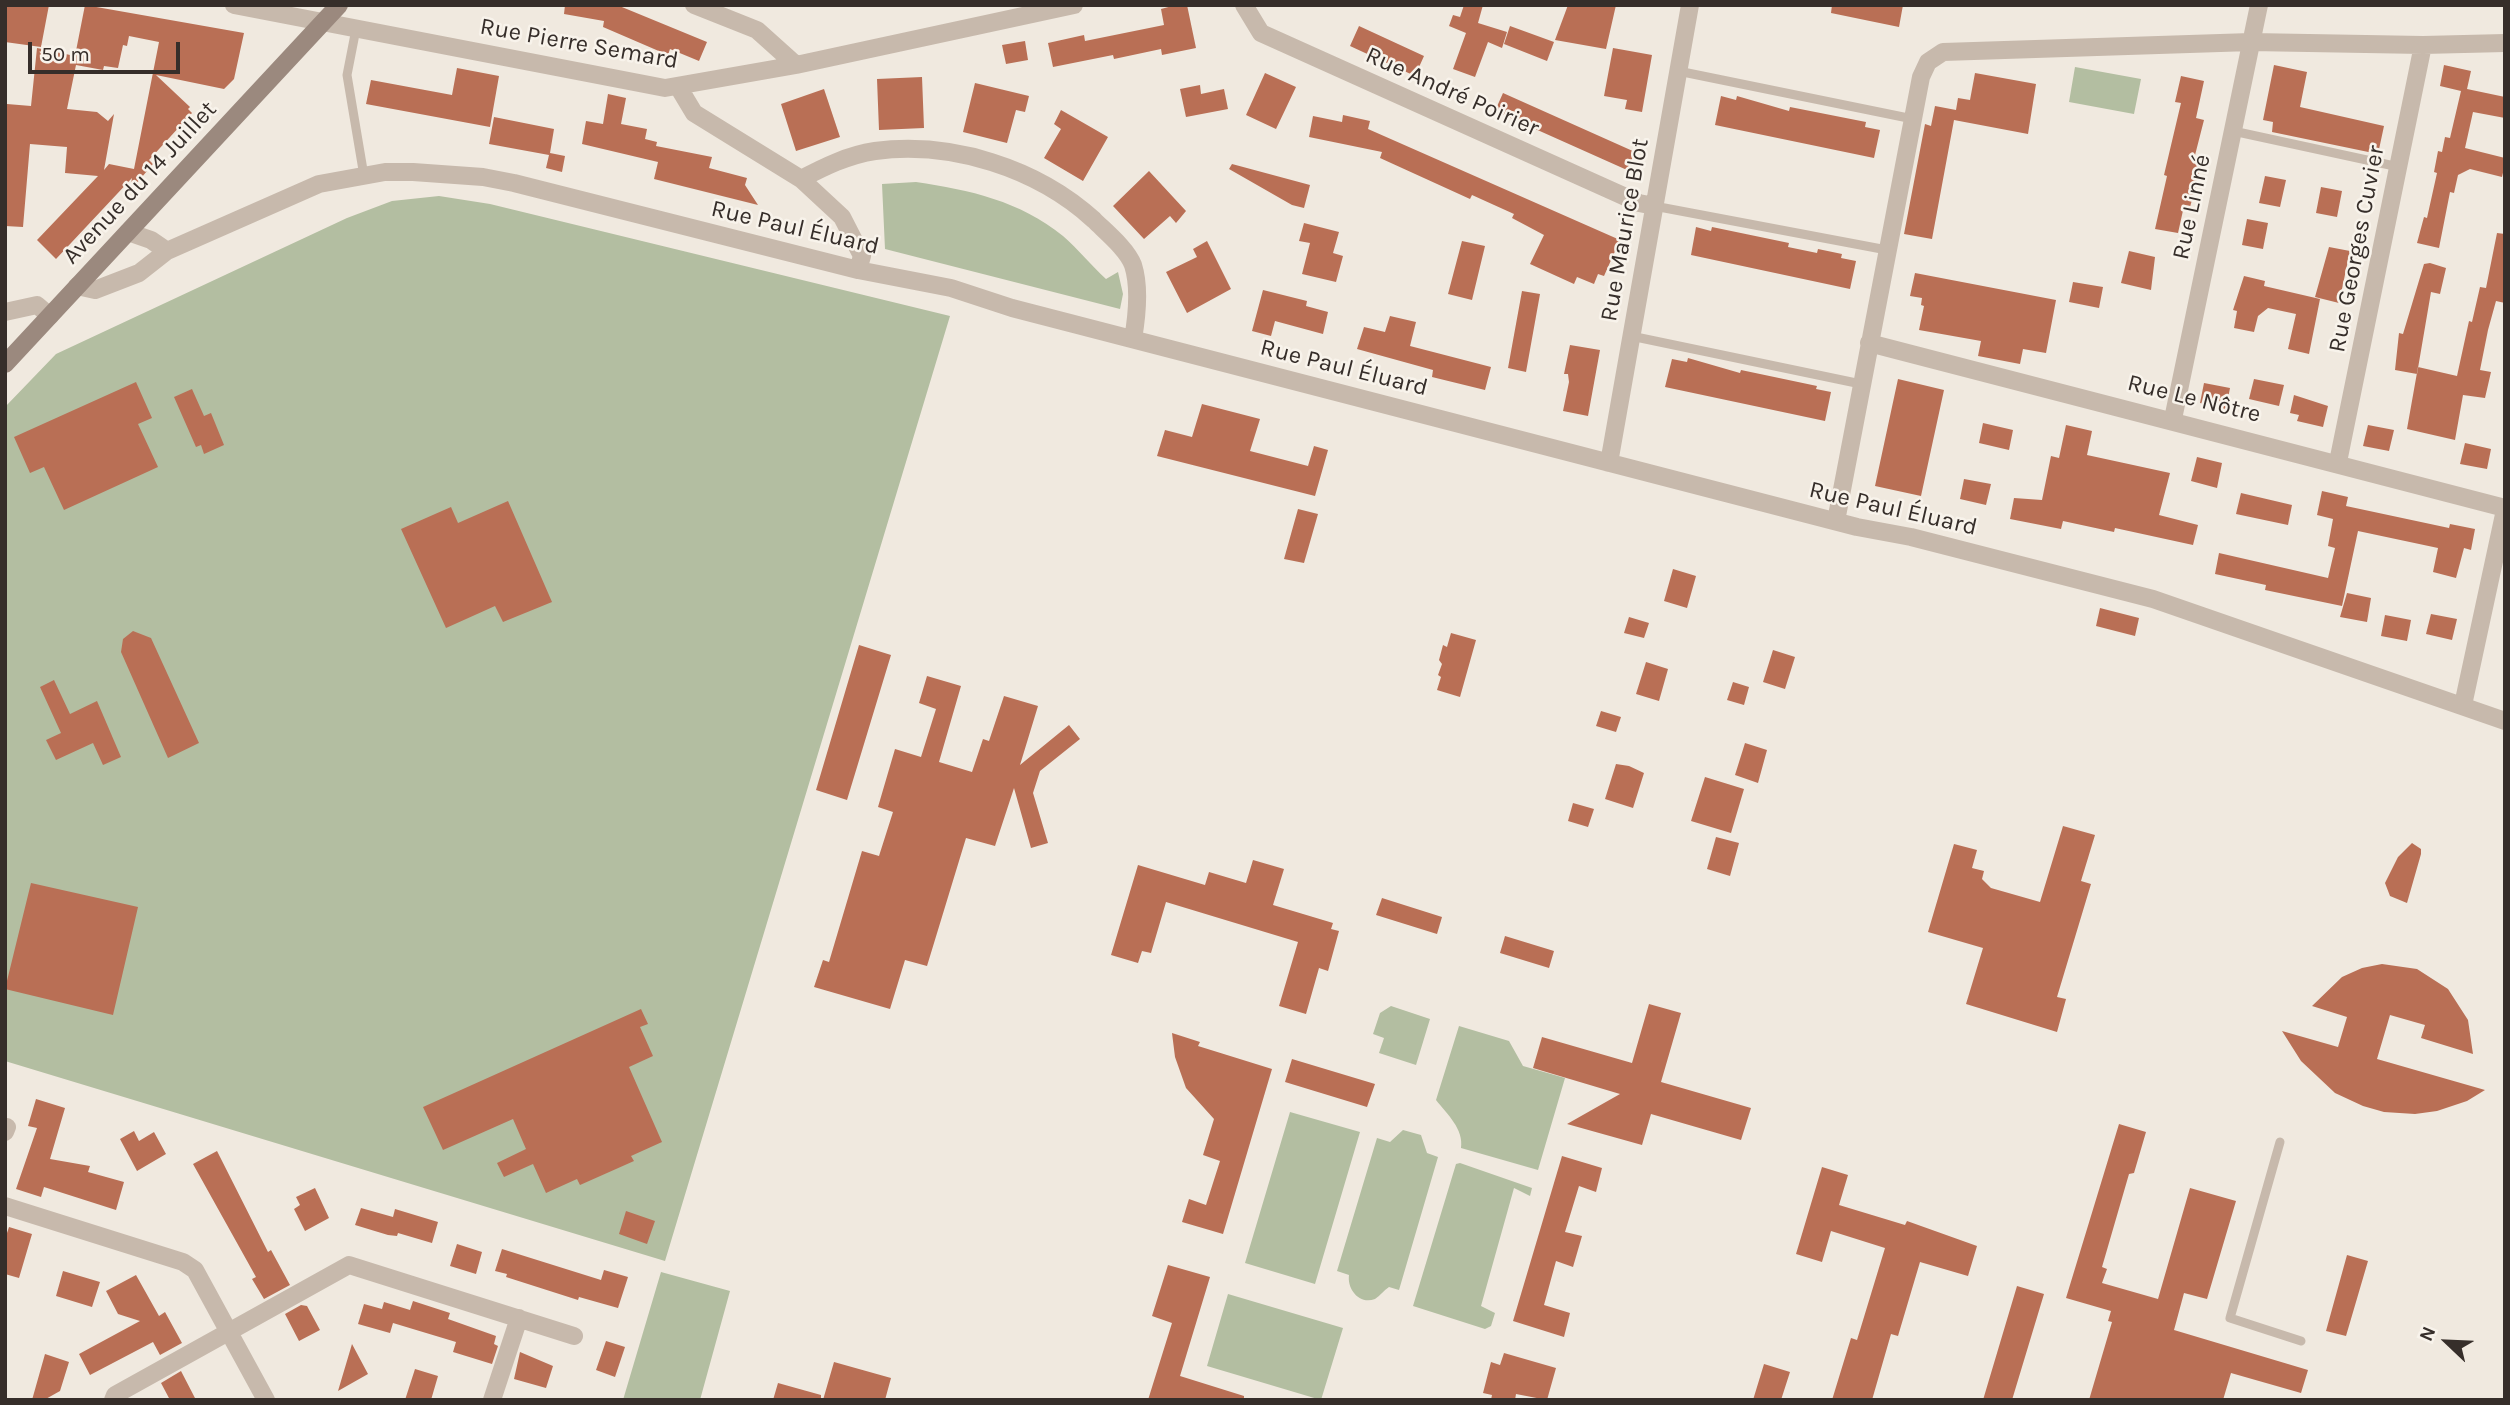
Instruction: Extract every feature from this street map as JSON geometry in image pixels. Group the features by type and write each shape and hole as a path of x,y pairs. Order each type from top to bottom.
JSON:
{"main road":[{"name":"Avenue du 14 Juillet","path":"6,362 340,5"}],"street":[{"name":"Rue Pierre Semard","path":"234,5 652,86 679,88 1074,5"},
{"path":"694,5 757,30 796,65"},
{"name":"Rue André Poirier","path":"1244,5 1261,33 1639,203 1654,205"},
{"name":"Rue Maurice Blot","path":"1609,463 1690,5"},
{"name":"Rue Linné","path":"2173,419 2259,5"},
{"path":"1836,521 1913,119 1928,62 1943,52 2251,42 2423,45 2505,43"},
{"name":"Rue Georges Cuvier","path":"2338,462 2423,45"},
{"path":"679,88 694,113 801,179 842,218 862,256 858,270"},
{"path":"801,179 833,162 876,151 927,151 987,160 1022,173 1076,204 1109,235 1132,263 1136,298 1133,339"},
{"name":"Rue Paul Éluard","path":"77,286 95,290 139,273 167,251 297,192 330,181 413,172 483,177 858,270 963,291 1012,308 1609,463 2153,599 2505,721"},
{"path":"128,232 151,240 167,251"},
{"path":"5,312 37,304 50,316"},
{"name":"Rue Le Nôtre","path":"1869,343 2338,462 2505,509"},
{"path":"2463,705 2505,509"},
{"path":"5,1206 183,1262 195,1270 266,1400"},
{"path":"113,1400 115,1395 349,1265 574,1336"},
{"path":"492,1400 519,1318"}],"lane":[{"path":"356,29 348,75 364,176"},
{"path":"1678,71 1913,119"},
{"path":"2233,131 2399,167"},
{"path":"1654,205 1887,250"},
{"path":"1630,336 1861,384"},
{"path":"2280,1142 2231,1318 2301,1341"}],"green space":[{"path":"2075,67 2141,79 2134,114 2069,102"},
{"path":"916,182 994,199 1047,224 1069,241 1106,279 1118,272 1123,294 1120,309 885,249 882,184"},
{"path":"439,196 490,204 950,316 665,1261 5,1061 5,407 56,354 347,218 392,201"},
{"path":"1391,1006 1430,1019 1416,1065 1379,1053 1384,1038 1373,1034 1380,1013"},
{"path":"1459,1026 1509,1041 1523,1066 1565,1078 1538,1170 1461,1148 1457,1128 1436,1100"},
{"path":"1290,1112 1360,1132 1315,1284 1245,1263"},
{"path":"1403,1130 1421,1135 1427,1153 1438,1157 1399,1290 1389,1287 1375,1299 1364,1300 1352,1290 1349,1275 1337,1271 1377,1138 1390,1142"},
{"path":"1460,1163 1532,1188 1530,1196 1514,1188 1481,1306 1495,1313 1491,1326 1485,1329 1413,1306 1456,1164"},
{"path":"661,1272 730,1291 700,1400 623,1400"},
{"path":"1228,1294 1343,1328 1321,1400 1207,1366"}],"building":[{"path":"5,5 49,5 41,47 5,42"},
{"path":"85,5 244,33 234,79 224,89 156,75 190,107 188,109 192,113 149,160 153,164 130,191 132,178 56,259 37,240 98,176 65,173 67,147 30,144 23,227 5,226 5,107 7,104 31,106 37,48 75,56","holes":["129,36 159,42 134,169 109,164 104,170 114,114 108,121 97,112 67,109 76,65 103,70 104,66 118,68 123,45 127,46"]},
{"path":"565,5 617,5 707,42 699,61 670,49 668,55 603,27 604,21 564,14"},
{"path":"1187,5 1196,48 1162,55 1161,49 1114,59 1113,55 1053,67 1048,43 1084,35 1085,41 1164,25 1161,9"},
{"path":"1464,5 1483,5 1478,23 1507,32 1502,48 1488,42 1475,77 1453,69 1466,33 1449,26 1453,15 1460,17"},
{"path":"1568,5 1616,5 1606,49 1555,40"},
{"path":"1832,5 1903,5 1899,27 1831,13"},
{"path":"1359,26 1424,56 1415,76 1350,46"},
{"path":"1510,26 1554,42 1547,61 1504,44"},
{"path":"1025,41 1028,60 1006,64 1002,45"},
{"path":"1613,48 1652,55 1642,112 1625,109 1627,100 1604,96"},
{"path":"2274,65 2307,72 2300,107 2384,126 2378,154 2272,132 2273,122 2263,120"},
{"path":"2444,65 2471,71 2467,89 2505,97 2505,118 2473,112 2465,148 2505,158 2505,164 2502,177 2470,169 2458,175 2454,193 2450,192 2439,248 2417,243 2424,217 2427,218 2437,173 2434,172 2438,151 2442,152 2445,137 2450,138 2461,91 2440,86"},
{"path":"457,68 499,76 490,127 366,104 371,80 452,95"},
{"path":"1265,73 1296,87 1276,129 1246,115"},
{"path":"1975,73 2036,84 2028,134 1954,120 1932,239 1904,234 1925,124 1931,126 1935,106 1956,110 1958,98 1970,100"},
{"path":"2181,76 2204,81 2196,118 2204,120 2193,163 2201,165 2190,207 2184,206 2178,233 2155,229 2181,103 2175,102"},
{"path":"922,77 924,128 879,130 877,79"},
{"path":"975,83 1029,96 1025,112 1016,110 1007,143 963,132"},
{"path":"1200,85 1201,94 1224,89 1228,109 1186,117 1180,89"},
{"path":"824,89 840,137 796,151 781,104"},
{"path":"1503,93 1635,152 1627,170 1495,111"},
{"path":"608,94 626,98 621,124 647,129 645,139 657,142 656,146 712,157 709,168 747,178 745,185 758,205 654,179 658,162 582,144 586,121 603,124"},
{"path":"1721,96 1736,100 1737,96 1789,111 1790,107 1866,122 1865,127 1880,130 1874,158 1715,125"},
{"path":"1061,110 1108,137 1083,181 1044,158 1061,129 1054,124"},
{"path":"1343,115 1370,121 1368,129 1620,240 1604,276 1598,274 1594,284 1577,277 1574,284 1530,264 1544,235 1512,218 1514,214 1472,195 1470,199 1380,158 1382,152 1309,137 1313,116 1342,122"},
{"path":"494,117 554,129 550,153 565,156 562,172 546,168 549,155 489,144"},
{"path":"1232,164 1310,185 1304,208 1292,205 1229,169"},
{"path":"1149,171 1186,211 1176,223 1170,216 1144,239 1113,206"},
{"path":"2265,176 2286,180 2280,207 2259,203"},
{"path":"2321,187 2342,191 2337,217 2316,213"},
{"path":"2247,219 2268,223 2263,249 2242,245"},
{"path":"1304,223 1339,232 1333,253 1343,256 1336,282 1302,274 1310,243 1299,241"},
{"path":"1696,227 1711,231 1712,227 1789,243 1788,247 1817,253 1818,249 1842,254 1841,258 1856,261 1850,289 1691,255"},
{"path":"2497,233 2505,234 2505,303 2496,301 2488,330 2480,370 2491,372 2485,398 2463,395 2455,440 2407,429 2418,367 2457,376 2469,321 2472,322 2480,287 2486,288"},
{"path":"1207,241 1231,289 1187,313 1166,272 1197,257 1193,249"},
{"path":"1462,241 1485,246 1472,300 1448,294"},
{"path":"2329,247 2350,251 2339,303 2315,297"},
{"path":"2129,251 2155,257 2151,290 2121,283"},
{"path":"2424,264 2446,268 2440,294 2431,292 2417,374 2395,370 2399,333 2403,334"},
{"path":"1915,273 2056,300 2046,353 2023,349 2020,364 1978,356 1981,341 1919,330 1924,306 1921,305 1922,298 1910,296"},
{"path":"2244,276 2265,281 2264,286 2320,299 2309,354 2288,349 2296,314 2268,308 2258,316 2254,332 2234,328 2237,311 2233,310"},
{"path":"2073,282 2103,287 2099,308 2069,302"},
{"path":"1263,290 1307,301 1306,306 1328,312 1323,334 1275,321 1271,336 1252,331"},
{"path":"1522,291 1540,294 1526,372 1508,368"},
{"path":"1390,316 1416,322 1410,346 1491,367 1485,390 1432,377 1433,370 1357,349 1364,327 1385,332"},
{"path":"1570,345 1600,350 1588,416 1563,411 1569,382 1568,374 1564,374"},
{"path":"1688,358 1740,373 1741,370 1817,386 1816,389 1831,392 1825,421 1665,387 1672,359 1687,362"},
{"path":"1898,379 1944,390 1921,496 1875,486"},
{"path":"2254,379 2284,385 2279,406 2249,399"},
{"path":"136,382 152,418 138,424 158,467 64,510 44,467 30,473 14,437"},
{"path":"2204,383 2230,388 2226,409 2200,403"},
{"path":"192,389 204,416 211,413 224,445 204,454 201,445 196,447 174,397"},
{"path":"2294,395 2328,406 2323,427 2297,421 2299,415 2290,413"},
{"path":"1202,404 1260,419 1250,451 1308,466 1314,446 1328,450 1315,496 1157,456 1165,430 1192,437"},
{"path":"1983,423 2013,430 2009,450 1979,443"},
{"path":"2066,425 2092,431 2087,455 2170,473 2159,515 2198,525 2193,545 2115,528 2114,532 2063,521 2061,529 2010,519 2014,498 2042,500 2051,456 2059,458"},
{"path":"2368,425 2394,430 2389,451 2363,446"},
{"path":"2465,443 2491,449 2487,469 2460,464"},
{"path":"2197,457 2222,463 2217,488 2191,481"},
{"path":"1964,479 1991,484 1986,505 1960,499"},
{"path":"2322,491 2348,497 2346,506 2449,528 2450,524 2475,529 2471,550 2464,548 2456,578 2433,572 2438,548 2358,531 2342,606 2265,590 2266,585 2215,574 2219,553 2328,578 2335,548 2328,546 2333,519 2317,515"},
{"path":"2241,493 2292,505 2288,525 2236,514"},
{"path":"508,501 552,602 503,622 495,606 446,628 401,529 451,507 458,523"},
{"path":"1298,509 1318,514 1304,563 1284,559"},
{"path":"1673,569 1696,576 1687,608 1664,601"},
{"path":"2347,593 2371,598 2367,622 2340,617"},
{"path":"2100,608 2139,618 2135,636 2096,626"},
{"path":"2431,614 2457,619 2452,640 2426,634"},
{"path":"2385,615 2411,620 2407,641 2381,636"},
{"path":"1629,617 1649,623 1644,638 1624,633"},
{"path":"133,631 151,638 199,743 168,758 121,652 123,639"},
{"path":"1451,633 1476,640 1460,697 1437,690 1442,664 1439,660 1443,645 1447,647"},
{"path":"859,645 891,655 847,800 816,790"},
{"path":"1773,650 1795,657 1785,689 1763,682"},
{"path":"1646,662 1668,669 1659,701 1636,694"},
{"path":"927,676 961,686 939,762 972,772 983,739 989,741 1004,696 1038,706 1020,765 1069,725 1080,739 1040,771 1033,793 1048,843 1031,848 1014,788 995,846 966,838 927,966 905,960 890,1009 814,987 823,960 829,962 862,851 879,856 893,812 878,807 895,749 921,757 936,709 919,703"},
{"path":"54,680 70,714 97,701 121,757 103,765 93,743 56,760 46,740 61,733 40,687"},
{"path":"1733,682 1749,687 1744,705 1727,700"},
{"path":"1601,711 1621,717 1616,732 1596,726"},
{"path":"1745,743 1767,750 1758,783 1735,775"},
{"path":"1616,764 1644,773 1633,808 1605,799"},
{"path":"1705,777 1744,789 1731,833 1691,821"},
{"path":"1573,803 1594,809 1588,827 1568,821"},
{"path":"2063,826 2095,835 2081,881 2091,884 2057,997 2066,999 2057,1032 1966,1004 1983,948 1928,932 1954,844 1977,850 1972,868 1984,871 1982,879 1991,888 2040,902"},
{"path":"1716,837 1739,843 1730,876 1707,869"},
{"path":"2412,843 2421,849 2421,854 2407,903 2390,896 2385,883 2398,857"},
{"path":"1253,860 1284,869 1273,905 1333,923 1331,929 1339,931 1328,971 1319,968 1306,1014 1279,1006 1298,942 1166,902 1151,953 1142,951 1138,963 1111,955 1138,865 1205,885 1209,872 1246,883"},
{"path":"31,883 138,907 113,1015 5,989"},
{"path":"1382,898 1442,917 1437,934 1376,915"},
{"path":"1505,936 1554,951 1549,968 1500,953"},
{"path":"2382,964 2417,969 2448,989 2468,1020 2473,1054 2421,1038 2425,1025 2390,1015 2377,1059 2485,1090 2467,1101 2437,1111 2415,1114 2384,1112 2335,1093 2301,1061 2282,1031 2338,1047 2347,1017 2312,1006 2342,977 2362,968"},
{"path":"1649,1004 1681,1013 1661,1082 1751,1108 1741,1140 1651,1114 1642,1145 1567,1124 1620,1094 1533,1068 1542,1037 1632,1063"},
{"path":"641,1009 648,1024 640,1027 653,1056 629,1067 662,1142 631,1156 634,1161 580,1185 577,1179 546,1193 533,1164 504,1177 497,1163 526,1149 513,1119 443,1150 423,1107"},
{"path":"1172,1033 1200,1042 1198,1046 1272,1069 1223,1234 1182,1222 1189,1199 1206,1205 1220,1161 1203,1155 1214,1119 1186,1088 1175,1057"},
{"path":"1292,1059 1375,1084 1367,1107 1285,1082"},
{"path":"36,1099 65,1108 50,1159 90,1166 88,1172 124,1182 116,1210 44,1187 41,1197 16,1189 37,1128 28,1126"},
{"path":"2119,1124 2146,1132 2134,1173 2129,1174 2102,1267 2107,1269 2102,1283 2158,1299 2190,1188 2236,1201 2207,1299 2184,1293 2174,1330 2308,1370 2301,1393 2231,1373 2223,1400 2089,1400 2112,1322 2108,1321 2111,1311 2066,1298"},
{"path":"134,1131 139,1141 154,1132 166,1154 137,1171 120,1139"},
{"path":"217,1151 268,1252 271,1250 290,1285 264,1299 252,1279 256,1277 193,1164"},
{"path":"1562,1156 1602,1168 1596,1192 1579,1186 1565,1232 1582,1236 1573,1267 1556,1261 1544,1305 1570,1313 1564,1337 1513,1321"},
{"path":"1822,1167 1848,1175 1839,1205 1905,1225 1907,1221 1977,1246 1968,1276 1920,1262 1898,1336 1891,1334 1872,1400 1832,1400 1851,1338 1857,1340 1885,1248 1831,1231 1822,1262 1796,1254"},
{"path":"315,1188 329,1218 305,1231 294,1209 300,1205 296,1197"},
{"path":"361,1208 393,1217 395,1209 438,1222 432,1243 398,1233 397,1236 388,1235 355,1225"},
{"path":"626,1211 655,1221 647,1244 619,1234"},
{"path":"9,1227 32,1234 19,1278 5,1274 5,1239"},
{"path":"457,1244 482,1252 476,1274 450,1266"},
{"path":"502,1249 601,1280 604,1270 628,1277 618,1308 579,1297 578,1300 506,1277 507,1274 495,1271"},
{"path":"2347,1255 2368,1261 2346,1336 2326,1331"},
{"path":"1168,1265 1210,1277 1180,1376 1244,1396 1244,1400 1148,1400 1172,1323 1152,1316"},
{"path":"63,1271 100,1282 92,1307 56,1296"},
{"path":"136,1275 159,1316 165,1312 182,1343 160,1355 153,1342 90,1375 79,1354 140,1321 118,1314 106,1291"},
{"path":"2017,1286 2044,1294 2012,1400 1983,1400"},
{"path":"413,1301 450,1313 448,1319 496,1336 494,1344 498,1346 492,1364 453,1352 456,1342 393,1323 390,1333 358,1324 364,1304 382,1309 384,1302 410,1310"},
{"path":"301,1305 307,1306 320,1330 299,1341 285,1314"},
{"path":"606,1341 625,1347 615,1377 596,1370"},
{"path":"352,1344 368,1374 338,1391"},
{"path":"520,1352 553,1366 546,1388 514,1379"},
{"path":"1504,1353 1556,1368 1547,1400 1516,1394 1515,1400 1491,1400 1492,1395 1483,1393 1491,1362 1500,1365"},
{"path":"45,1354 69,1362 60,1391 44,1400 32,1400"},
{"path":"834,1362 891,1378 885,1400 823,1400"},
{"path":"1764,1364 1790,1372 1781,1400 1753,1400"},
{"path":"415,1369 438,1376 431,1400 405,1400"},
{"path":"181,1371 196,1400 170,1400 161,1383"},
{"path":"778,1383 821,1395 821,1400 773,1400"}]}
